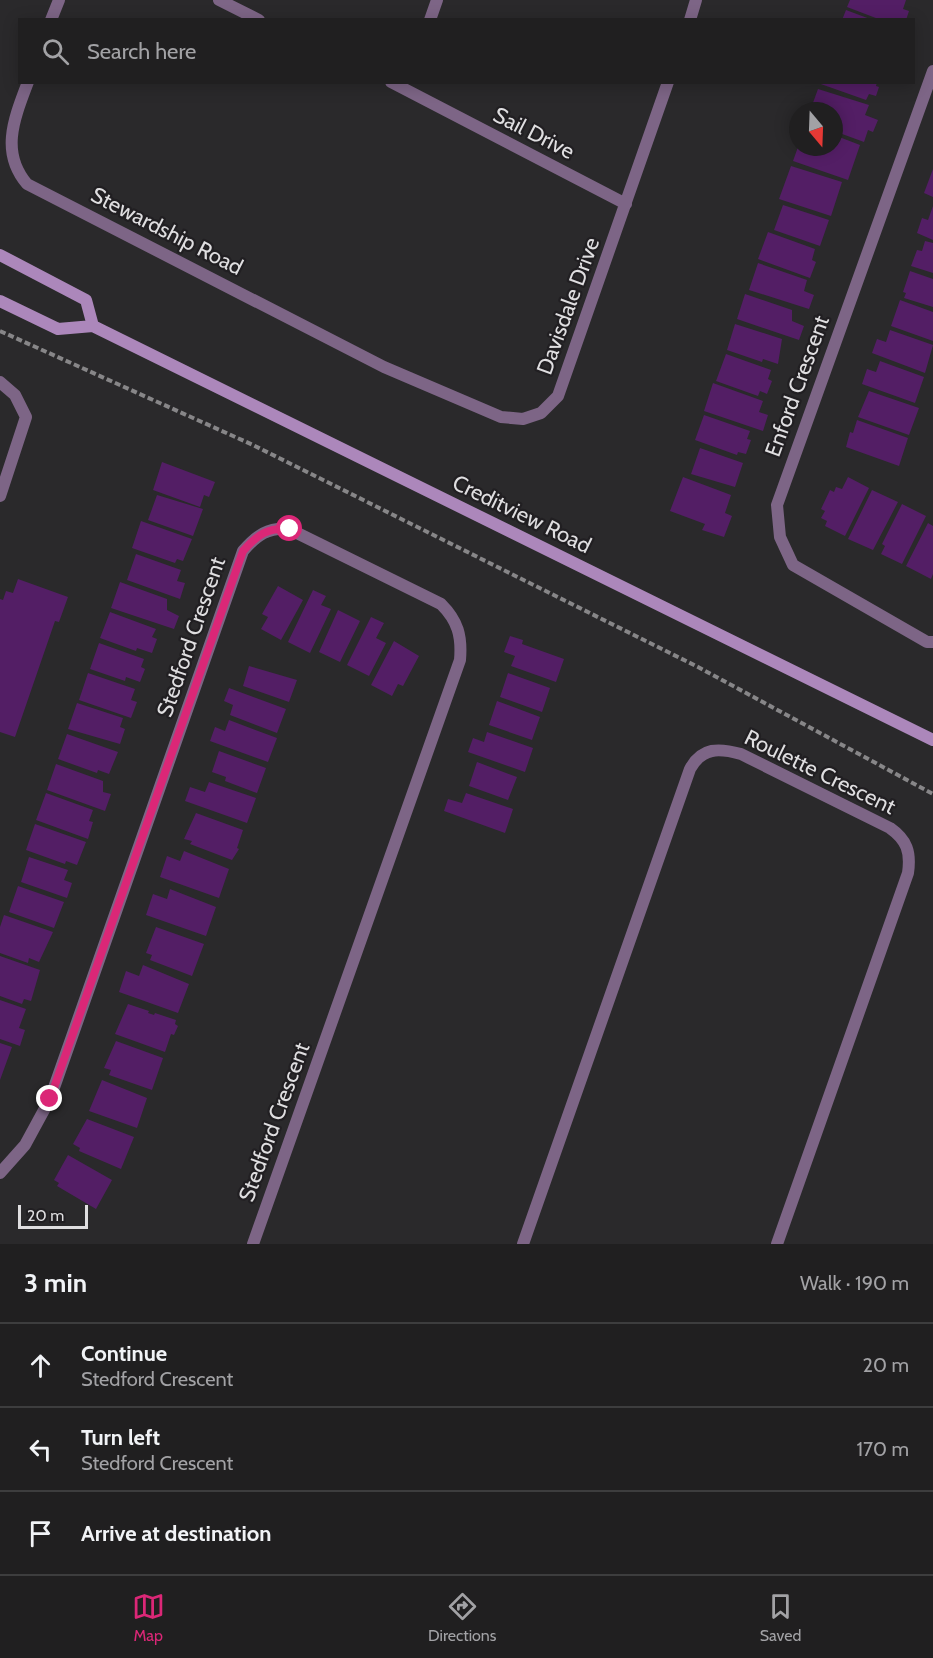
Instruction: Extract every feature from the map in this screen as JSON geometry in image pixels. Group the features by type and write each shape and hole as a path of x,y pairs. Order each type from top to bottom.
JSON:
{"main road":[{"path":"0,255 86,300 93,326 57,329 0,301"},
{"name":"Creditview Road","path":"93,326 933,740"}],"street":[{"path":"52,18 58,0"},
{"path":"219,0 255,18"},
{"path":"431,18 437,0"},
{"path":"691,18 696,0"},
{"name":"Enford Crescent","path":"933,71 777,505 780,537 793,565 927,642 933,642"},
{"name":"Stewardship Road","path":"27,84 10,140 10,159 17,174 27,184 384,367"},
{"name":"Davisdale Drive","path":"384,367 501,417 523,419 541,413 558,396 667,84"},
{"name":"Sail Drive","path":"407,86 626,204"},
{"path":"0,382 15,394 26,417 0,496"},
{"name":"Stedford Crescent","path":"0,1173 25,1145 50,1099 243,551 265,531 275,527 290,529 441,604 452,615 459,629 461,644 456,672 253,1244"},
{"name":"Roulette Crescent","path":"523,1244 690,769 696,758 706,751 720,749 741,754 890,828 901,836 908,847 910,862 777,1244"}],"path":[{"path":"0,331 263,450 698,667 933,794"}],"building":[{"path":"850,0 906,0 903,9 909,11 907,18 876,18 847,7"},
{"path":"846,10 867,18 843,18"},
{"path":"821,84 876,84 879,87 876,96 869,94 866,100"},
{"path":"818,89 869,105 865,115 878,120 873,132 868,130 864,142 843,134 843,102 813,102"},
{"path":"843,138 860,145 848,180 793,161 795,156 843,156"},
{"path":"791,166 842,182 831,216 779,199"},
{"path":"933,169 933,197 924,193"},
{"path":"783,205 829,220 820,246 774,230"},
{"path":"933,206 933,240 917,233 922,218 928,220"},
{"path":"768,232 815,249 812,260 816,262 810,278 758,259"},
{"path":"925,241 933,243 933,273 911,266 917,250 922,251"},
{"path":"758,263 807,280 804,291 814,295 809,309 749,290"},
{"path":"910,271 933,279 933,307 904,298 906,293 903,292"},
{"path":"745,294 792,310 792,321 804,326 799,340 737,319"},
{"path":"900,300 933,312 933,341 891,326"},
{"path":"735,324 782,339 778,364 763,359 762,362 727,350"},
{"path":"890,330 933,345 925,373 872,353 877,339 886,342"},
{"path":"726,354 771,370 768,379 772,381 767,394 760,391 758,396 716,381"},
{"path":"880,361 924,377 915,403 862,384 867,369 876,372"},
{"path":"713,383 763,401 759,412 768,415 763,431 704,411"},
{"path":"869,391 919,408 909,435 858,417"},
{"path":"704,415 750,431 747,439 751,440 746,454 738,452 737,455 695,440"},
{"path":"857,420 908,438 899,466 846,447 850,432 853,433"},
{"path":"700,448 743,463 735,487 691,474"},
{"path":"162,462 215,482 209,497 204,495 200,507 153,490"},
{"path":"683,477 731,495 725,513 732,516 724,537 702,530 705,524 670,511"},
{"path":"848,477 869,488 845,536 825,526 827,521 821,518 825,511 821,509 830,490 834,492 836,487 842,489"},
{"path":"872,490 898,502 873,550 848,539"},
{"path":"157,495 203,509 193,536 148,520"},
{"path":"902,504 926,516 902,564 881,554 885,546 882,544"},
{"path":"141,521 192,539 183,561 177,559 175,563 132,548"},
{"path":"928,523 933,526 933,574 931,579 906,566"},
{"path":"136,554 181,570 177,581 185,583 180,599 127,580"},
{"path":"18,579 68,597 59,622 55,621 15,737 0,732 0,599 3,600 6,591 13,593"},
{"path":"120,582 167,599 167,610 179,616 174,629 111,608"},
{"path":"278,586 303,600 281,640 261,629 268,617 262,614"},
{"path":"313,590 326,596 321,605 331,609 310,653 288,642"},
{"path":"338,610 360,621 340,662 319,652"},
{"path":"110,612 156,629 152,637 157,639 152,653 137,648 136,651 100,638"},
{"path":"371,617 384,623 376,638 386,643 369,676 347,665"},
{"path":"510,636 523,640 522,644 564,659 556,682 511,666 515,656 504,652"},
{"path":"394,641 419,656 403,686 398,684 392,696 371,685"},
{"path":"99,643 144,659 141,667 145,669 140,682 126,677 125,681 90,669"},
{"path":"249,666 297,680 289,702 243,686"},
{"path":"88,673 135,689 131,700 137,702 131,718 79,700"},
{"path":"508,673 550,688 542,712 500,697"},
{"path":"229,688 286,709 277,733 230,715 233,705 224,701"},
{"path":"497,701 540,717 532,740 489,725"},
{"path":"77,703 123,718 120,727 125,729 120,744 68,729"},
{"path":"229,720 277,738 268,762 210,741 215,727 225,731"},
{"path":"487,732 533,748 525,772 468,752 473,738 484,742"},
{"path":"67,734 118,752 109,774 98,770 97,773 58,759"},
{"path":"219,751 266,768 257,793 225,781 226,777 212,772"},
{"path":"477,762 517,777 508,800 469,786"},
{"path":"56,764 103,781 103,792 111,794 105,811 47,790"},
{"path":"209,782 256,798 247,823 185,801 190,787 205,792"},
{"path":"46,793 93,810 89,821 93,822 88,839 36,820"},
{"path":"466,793 513,809 505,833 444,811 448,799 462,803"},
{"path":"196,813 243,830 237,848 239,849 232,860 190,844 192,841 184,839"},
{"path":"35,824 86,842 77,865 66,861 65,864 26,850"},
{"path":"184,851 229,869 219,898 160,877 167,856 180,861"},
{"path":"29,857 68,870 64,880 72,883 67,898 21,882"},
{"path":"18,886 64,902 54,928 9,912"},
{"path":"170,889 216,907 206,936 146,915 153,894 167,899"},
{"path":"4,915 53,932 39,962 29,958 28,963 0,953 0,927"},
{"path":"156,927 204,944 192,976 150,960 152,955 146,953"},
{"path":"0,956 40,970 31,1001 24,999 22,1004 0,996"},
{"path":"143,965 189,984 178,1013 119,992 126,971 139,976"},
{"path":"0,1000 26,1009 19,1028 25,1030 20,1046 0,1039"},
{"path":"128,1004 154,1015 155,1013 176,1020 175,1024 178,1026 174,1035 171,1034 165,1052 115,1034"},
{"path":"116,1041 163,1058 152,1090 109,1075 111,1070 104,1068"},
{"path":"0,1043 12,1047 0,1080"},
{"path":"102,1080 147,1098 137,1128 89,1111"},
{"path":"87,1119 134,1137 121,1169 79,1151 80,1148 73,1144"},
{"path":"68,1155 112,1180 96,1209 57,1186 59,1183 54,1180"}],"route":[{"path":"50,1099 243,551 265,531 275,527 290,529"}]}
